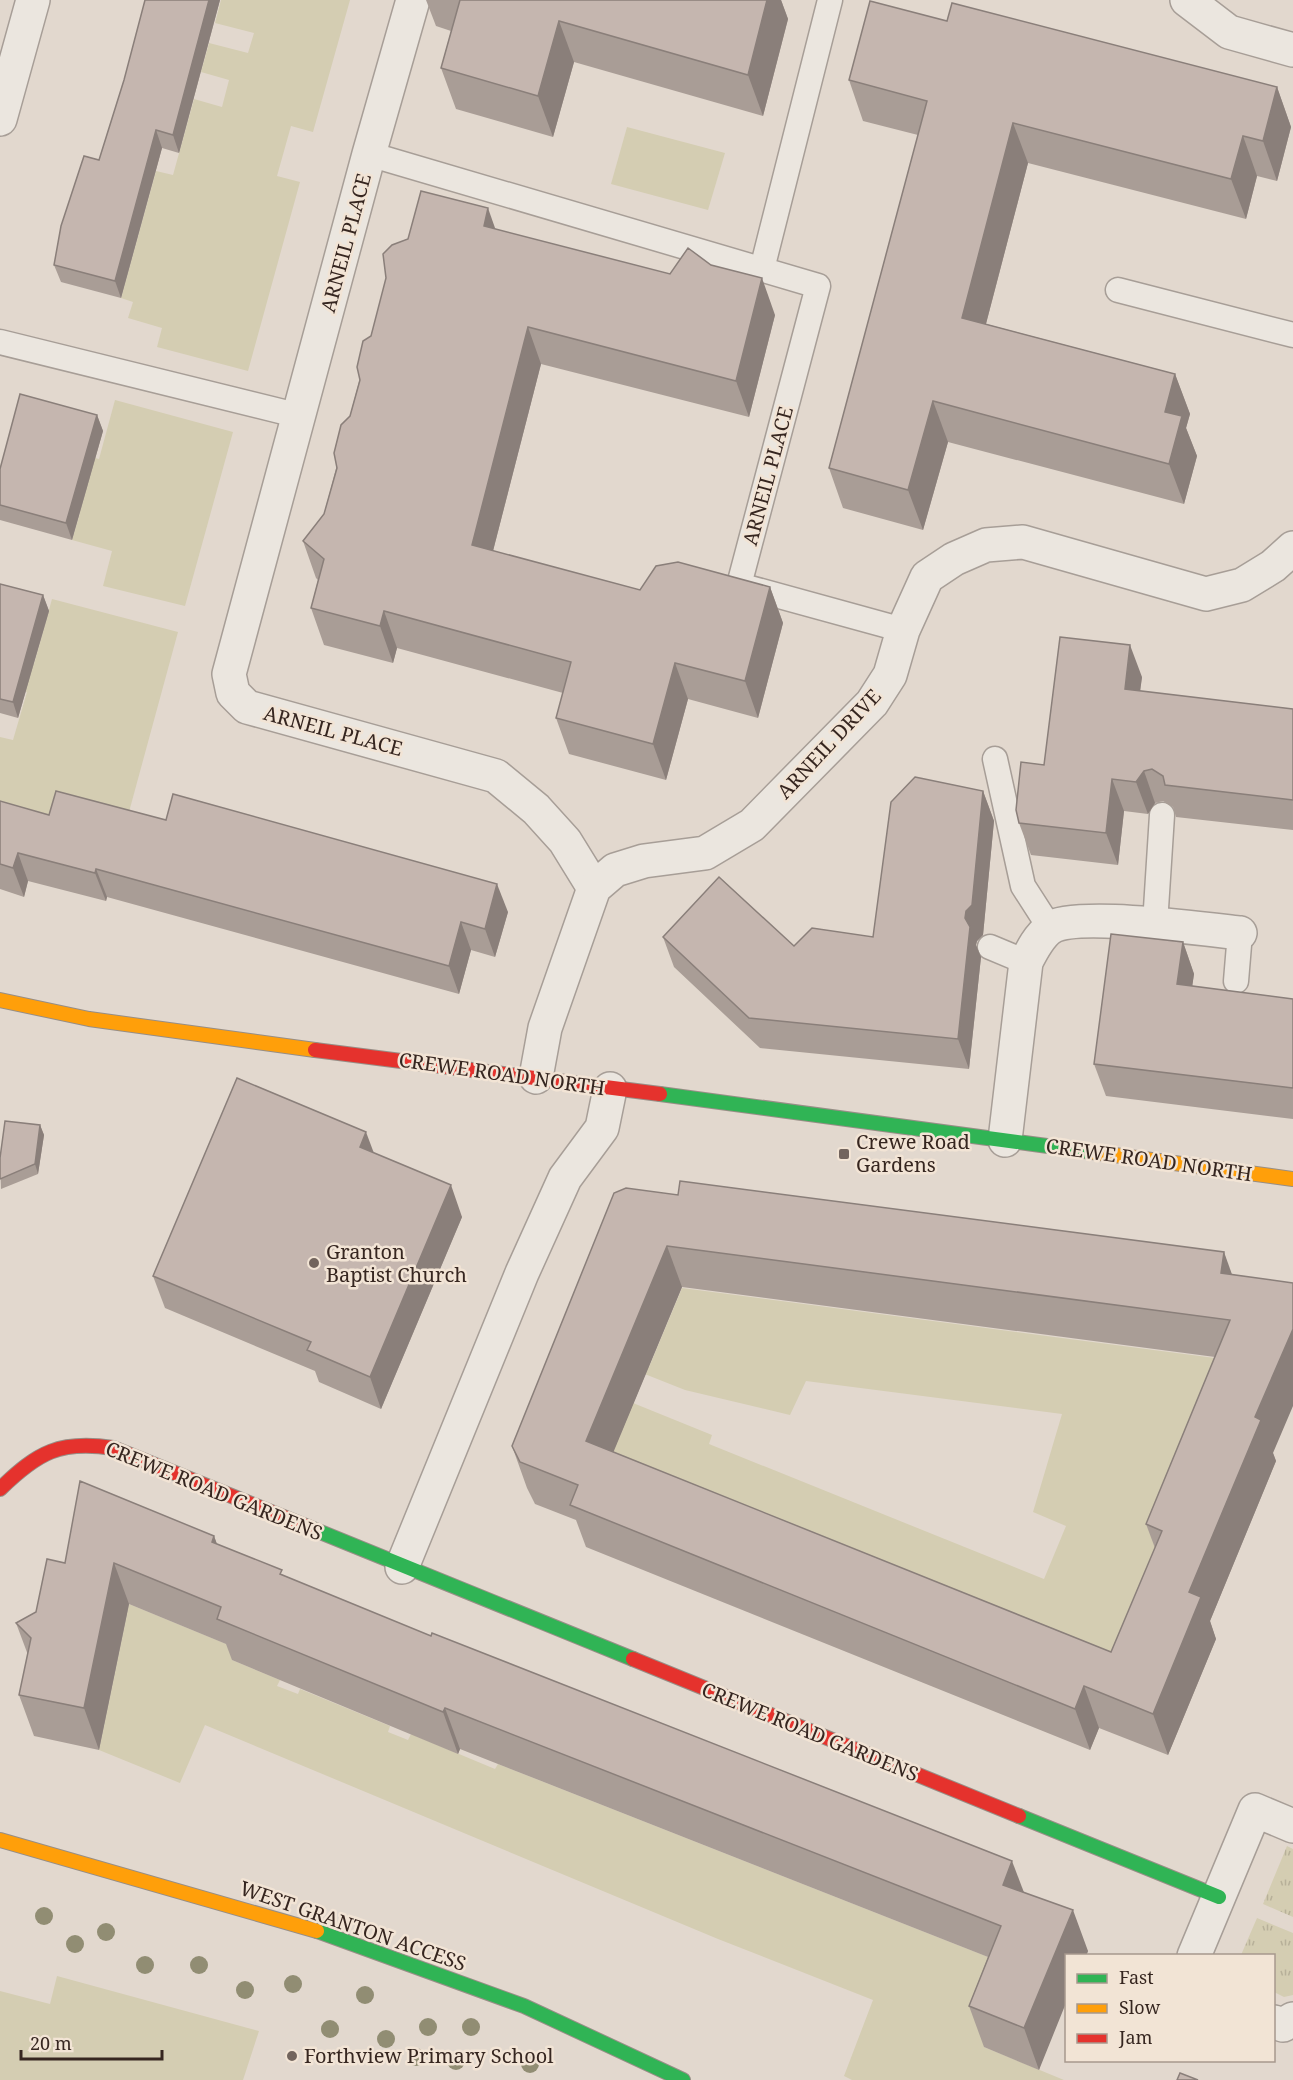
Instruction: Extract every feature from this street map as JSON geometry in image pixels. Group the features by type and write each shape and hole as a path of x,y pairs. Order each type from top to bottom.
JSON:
{"street":[{"path":"0,118 33,0"},
{"path":"369,154 413,0"},
{"path":"1187,0 1229,32 1293,50"},
{"name":"ARNEIL PLACE","path":"369,154 229,674 233,693 247,707 496,776 536,809 565,841 594,888"},
{"name":"ARNEIL DRIVE","path":"594,888 615,870 644,861 705,853 752,825 872,703 890,675 903,630 927,577 954,559 986,545 1023,542 1206,594 1242,585 1273,566 1293,548"},
{"path":"536,1077 545,1028 594,888"},
{"path":"1005,1140 1026,962 1036,943 1050,928 1073,921 1155,924 1240,933"},
{"name":"CREWE ROAD NORTH","path":"0,1000 89,1019 249,1042 536,1077 610,1089 1293,1179"},
{"path":"402,1567 522,1273 565,1178 602,1128 610,1089"},
{"name":"CREWE ROAD GARDENS","path":"0,1489 23,1465 50,1450 81,1442 113,1448 1219,1896"},
{"path":"1195,1954 1256,1810 1293,1826"},
{"name":"WEST GRANTON ACCESS","path":"0,1840 334,1936 524,2007 683,2080"},
{"path":"1275,2022 1283,2025 1293,2019"}],"lane":[{"path":"762,269 830,0"},
{"name":"ARNEIL PLACE","path":"369,154 818,286 739,585 903,630"},
{"path":"1118,290 1293,335"},
{"path":"0,342 300,416"},
{"path":"995,759 1023,886 1050,928"},
{"path":"1155,924 1162,815"},
{"path":"1236,981 1240,933"},
{"path":"990,947 1026,962"}],"green space":[{"path":"221,0 350,0 313,132 291,126 277,176 300,182 248,371 157,347 162,328 128,318 133,302 121,298 156,171 173,175 194,99 222,107 229,80 201,72 209,43 248,53 254,33 215,23"},
{"path":"627,127 725,153 708,210 611,184"},
{"path":"115,400 233,432 185,606 103,586 112,551 72,540 80,513 78,454 99,459"},
{"path":"52,599 178,632 123,834 0,826 0,737 13,740 27,692 7,686 34,664"},
{"path":"682,1288 1230,1360 1126,1693 601,1482 633,1403 712,1435 709,1444 1044,1579 1066,1526 1033,1512 1062,1414 806,1381 790,1415 685,1390 617,1363 620,1355 649,1367"},
{"path":"129,1604 236,1648 232,1660 280,1680 277,1686 298,1694 300,1689 390,1726 388,1732 408,1740 411,1734 495,1769 498,1764 1016,1968 984,2047 1064,2080 852,2080 844,2076 873,2000 718,1939 205,1725 180,1783 99,1750"},
{"path":"1287,1846 1293,1849 1293,1917 1263,1904"},
{"path":"1257,1918 1293,1933 1293,1995 1284,1997 1275,1992 1275,1954 1241,1954"},
{"path":"57,1976 259,2031 243,2080 0,2080 0,1991 50,2004"}],"building":[{"path":"145,0 209,0 173,135 156,130 115,281 54,265 61,226 84,156 99,160 124,80"},
{"path":"460,0 767,0 748,75 559,21 538,96 441,68"},
{"path":"870,1 947,21 952,3 1277,87 1263,141 1243,136 1231,179 1013,123 962,318 1175,374 1165,412 1182,416 1169,464 933,401 908,490 829,468 927,101 849,80"},
{"path":"421,191 488,208 484,226 670,274 688,248 711,265 762,278 736,381 528,327 472,545 640,590 656,566 678,562 770,587 745,681 675,663 653,744 556,718 571,662 384,611 380,626 311,608 324,559 303,541 324,514 337,468 334,453 341,425 350,416 360,380 357,367 363,341 371,336 386,278 383,254 392,245 408,239"},
{"path":"20,394 97,415 66,523 0,505 0,469"},
{"path":"0,584 43,595 13,702 0,699"},
{"path":"1060,637 1130,645 1125,689 1293,709 1293,800 1165,785 1163,776 1152,769 1144,771 1136,782 1112,779 1106,833 1019,823 1016,810 1021,762 1044,765"},
{"path":"915,777 983,791 972,905 966,911 965,918 970,927 958,1039 749,1018 663,937 719,877 794,946 812,928 873,937 891,802"},
{"path":"56,791 166,820 173,794 497,884 485,929 461,922 449,966 96,869 95,873 18,853 13,868 0,864 0,801 49,815"},
{"path":"1111,934 1183,942 1177,984 1293,999 1293,1088 1094,1064"},
{"name":"Granton Baptist Church","path":"237,1078 366,1132 360,1147 451,1185 370,1377 307,1350 311,1342 153,1276"},
{"path":"5,1121 40,1125 35,1164 0,1179 0,1158"},
{"path":"680,1181 1224,1252 1221,1273 1293,1283 1293,1329 1255,1417 1261,1420 1189,1592 1201,1597 1153,1714 1084,1686 1075,1709 570,1505 578,1485 520,1462 512,1446 614,1193 626,1188 678,1195","holes":["667,1246 1230,1320 1146,1524 1162,1531 1111,1652 586,1441"]},
{"path":"80,1481 214,1536 212,1542 282,1570 280,1574 431,1636 432,1633 1012,1861 1003,1885 1073,1910 1024,2028 969,2006 1001,1926 445,1708 443,1712 217,1619 221,1607 114,1563 84,1708 19,1695 31,1638 16,1623 36,1612 47,1559 65,1563"},
{"path":"1180,2073 1198,2080 1177,2080"}],"traffic: fast":[{"path":"660,1094 1092,1152"},
{"path":"308,1527 633,1659"},
{"path":"1019,1816 1219,1897"},
{"path":"317,1931 524,2006 683,2080"}],"traffic: slow":[{"path":"0,1000 89,1019 315,1050"},
{"path":"1092,1152 1293,1179"},
{"path":"0,1840 317,1931"}],"traffic: jam":[{"path":"315,1050 660,1094"},
{"path":"0,1489 26,1466 51,1452 78,1446 113,1448 308,1527"},
{"path":"633,1659 1019,1816"}],"place":[{"name":"Crewe Road Gardens","path":"844,1154"},
{"name":"Granton Baptist Church","path":"314,1263"},
{"name":"Forthview Primary School","path":"292,2056"}]}
